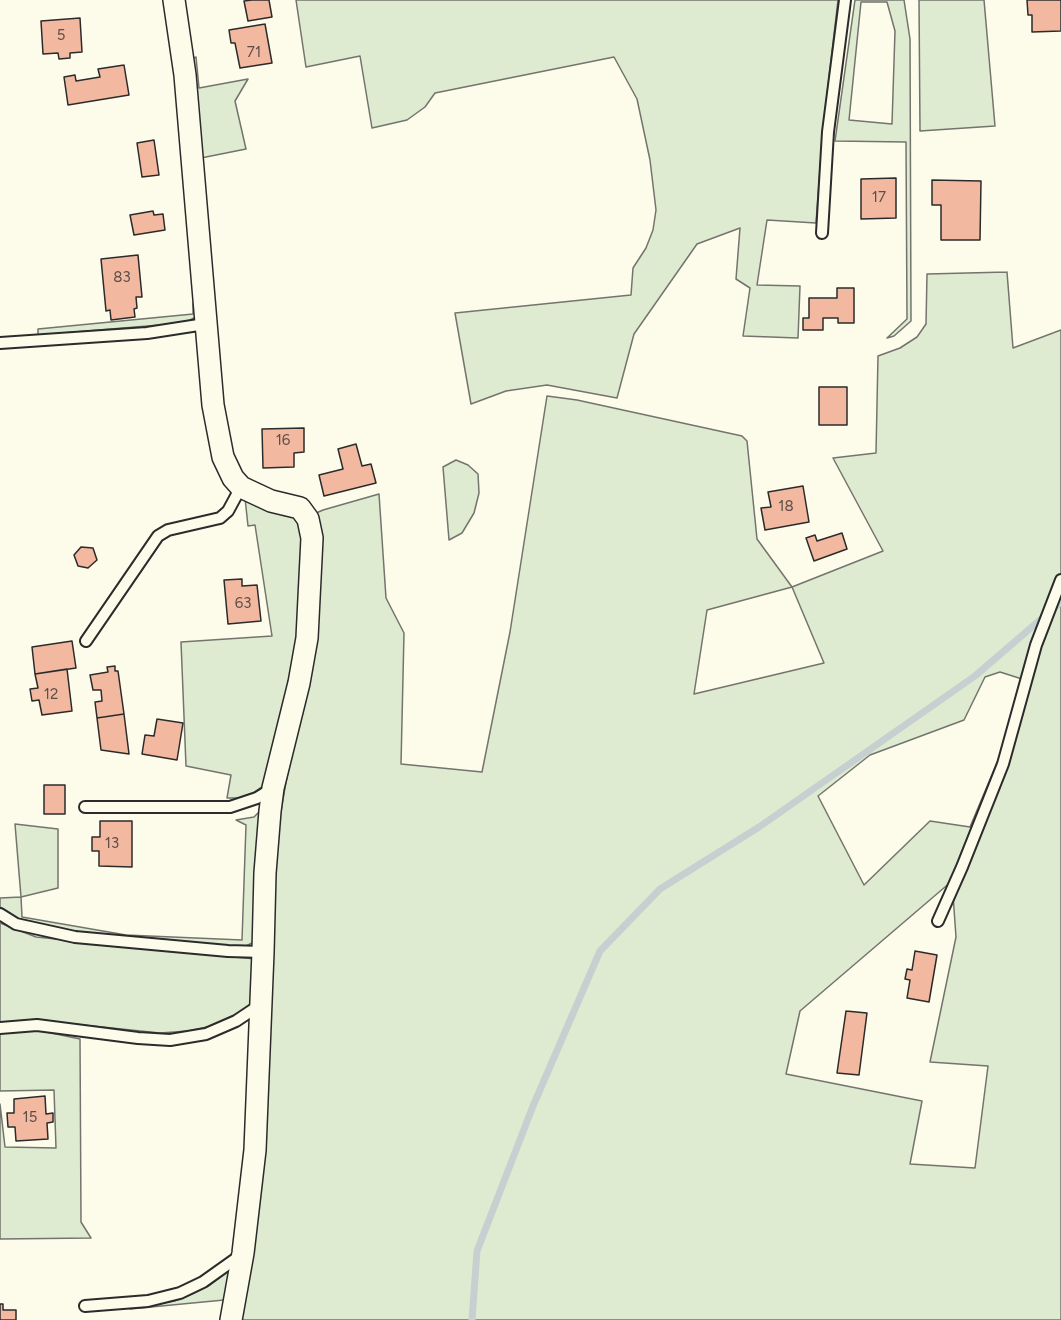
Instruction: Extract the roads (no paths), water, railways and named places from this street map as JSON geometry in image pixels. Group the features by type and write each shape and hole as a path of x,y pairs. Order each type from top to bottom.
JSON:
{"street":[{"path":"174,0 185,75 205,324 213,405 220,444 228,468 241,487 270,501 300,508 309,519 311,527 307,638 292,716 273,788 265,873 264,952 255,1150 243,1253 231,1320"}],"lane":[{"path":"822,233 828,132 845,0"},
{"path":"0,343 147,333 205,324"},
{"path":"86,642 158,536 168,530 220,518 228,511 241,487"},
{"path":"938,921 1003,764 1038,638 1059,585"},
{"path":"86,807 230,807 257,798 273,788"},
{"path":"0,914 16,924 75,937 216,951 264,952"},
{"path":"0,1028 37,1025 170,1040 187,1038 214,1030 236,1021 261,1005"},
{"path":"85,1306 148,1300 180,1293 203,1282 243,1253"}],"waterway":[{"path":"472,1320 477,1251 533,1106 600,951 660,889 759,827 975,676 1061,602"}]}
